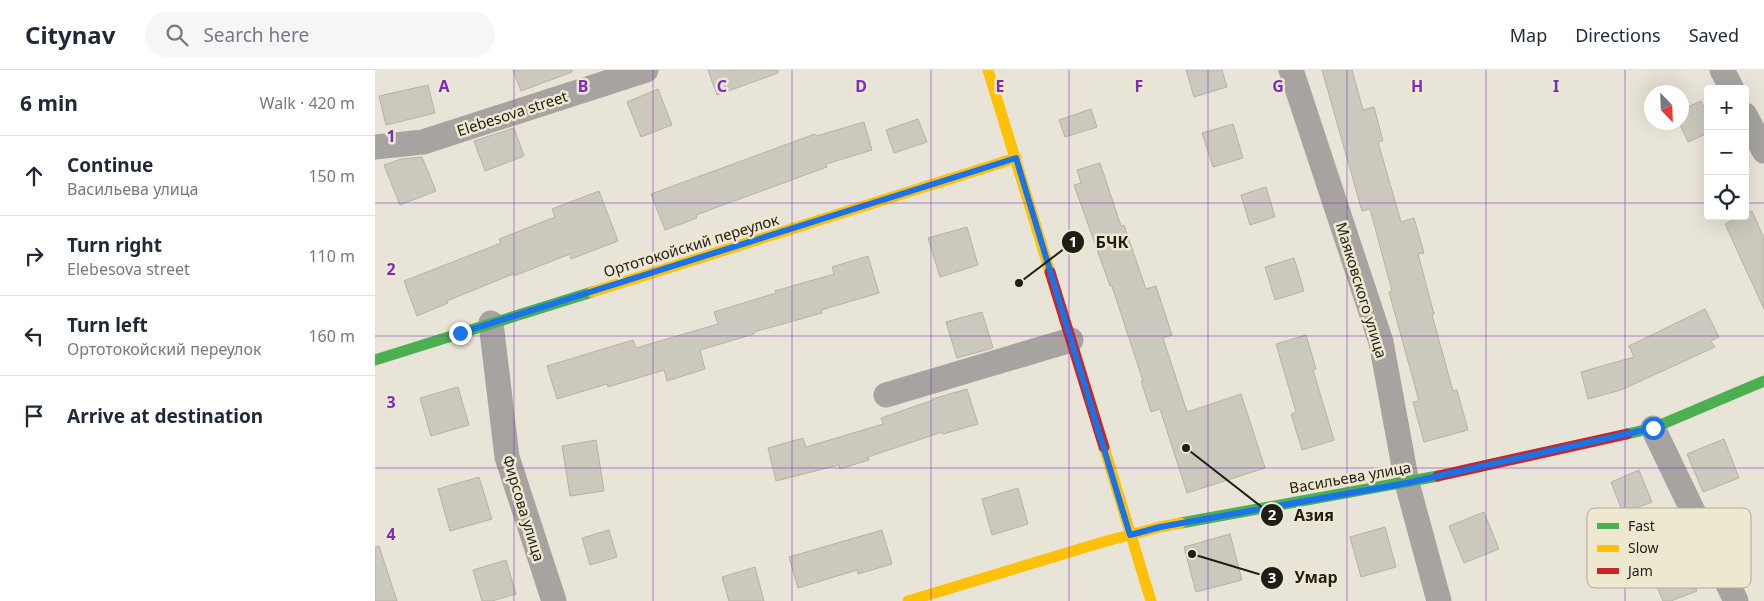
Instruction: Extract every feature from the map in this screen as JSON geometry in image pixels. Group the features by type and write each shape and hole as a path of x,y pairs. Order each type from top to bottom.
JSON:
{"street":[{"name":"Elebesova street","path":"375,147 423,142 646,70"},
{"path":"988,70 1151,601"},
{"name":"Маяковского улица","path":"1291,70 1381,342 1407,483 1439,601"},
{"path":"1722,70 1730,85"},
{"path":"1749,123 1764,151"},
{"name":"Ортотокойский переулок","path":"375,360 1016,158"},
{"name":"Фирсова улица","path":"491,323 507,457 554,601"},
{"path":"887,395 1071,340"},
{"name":"Васильева улица","path":"909,601 1103,542 1160,527 1407,483 1653,428 1764,381"},
{"path":"1653,428 1691,508"},
{"path":"1730,588 1736,601"}],"building":[{"path":"513,70 572,70 572,72 521,91"},
{"path":"708,70 778,70 778,73 717,95"},
{"path":"1186,70 1222,70 1227,87 1194,97"},
{"path":"1322,70 1352,70 1363,110 1374,107 1383,141 1378,142 1401,222 1414,218 1424,253 1418,254 1434,314 1432,315 1453,391 1457,390 1468,430 1424,442 1413,402 1419,401 1389,292 1392,291 1370,209 1362,211"},
{"path":"428,85 435,113 386,125 379,96"},
{"path":"658,89 672,125 641,137 627,102"},
{"path":"1701,101 1704,107 1704,135 1688,142 1682,130 1689,130 1689,106"},
{"path":"1091,109 1097,127 1065,137 1059,120"},
{"path":"918,119 927,142 894,153 886,130"},
{"path":"864,122 872,150 826,164 827,167 696,215 697,218 665,230 651,194 815,134 816,136"},
{"path":"1233,124 1243,158 1213,167 1202,133"},
{"path":"514,128 524,156 485,171 474,141"},
{"path":"422,157 436,191 400,205 384,165 401,159"},
{"path":"1100,163 1121,226 1124,225 1146,289 1156,286 1172,335 1163,338 1187,412 1241,394 1265,468 1187,493 1160,409 1151,412 1141,381 1143,381 1112,286 1110,286 1074,185 1081,183 1077,170"},
{"path":"1266,187 1275,217 1250,225 1241,195"},
{"path":"599,191 618,241 571,259 570,254 514,276 513,274 447,301 448,303 417,316 404,281 501,243 499,239 555,217 552,209"},
{"path":"1752,211 1764,238 1764,309 1725,224 1733,220 1749,220 1749,212"},
{"path":"967,227 978,265 940,277 928,238"},
{"path":"868,256 879,293 821,310 822,313 754,332 754,334 700,350 705,369 667,381 664,370 608,387 607,384 557,399 547,366 633,340 636,348 718,324 714,312 776,293 775,291 834,274 832,267"},
{"path":"1294,258 1304,291 1275,300 1265,267"},
{"path":"1705,309 1719,337 1711,341 1715,347 1621,390 1588,399 1581,372 1634,357 1629,346"},
{"path":"982,312 993,348 957,358 946,322"},
{"path":"1306,335 1316,369 1313,370 1334,440 1302,450 1291,414 1296,412 1276,344"},
{"path":"458,387 469,425 431,436 420,398"},
{"path":"967,389 978,424 943,434 942,432 868,457 869,460 840,469 839,465 776,481 768,448 803,438 806,447 883,424 881,418 932,399"},
{"path":"1724,439 1739,478 1703,492 1687,454"},
{"path":"596,440 604,491 570,496 562,446"},
{"path":"1639,470 1652,502 1636,508 1621,508 1611,482"},
{"path":"479,477 492,519 450,531 438,489"},
{"path":"1018,488 1028,524 992,535 982,499"},
{"path":"1484,512 1499,549 1464,563 1449,526"},
{"path":"1385,527 1396,567 1361,577 1350,537"},
{"path":"609,530 617,557 590,565 582,538"},
{"path":"882,530 892,564 858,574 857,570 798,588 789,557"},
{"path":"1230,534 1242,580 1196,592 1184,547"},
{"path":"379,546 397,601 375,601 375,547"},
{"path":"506,560 516,594 492,601 482,601 473,570"},
{"path":"755,567 764,601 729,601 722,577"},
{"path":"1657,588 1696,588 1697,591 1671,601 1663,601"}],"traffic: fast":[{"path":"375,360 592,292"},
{"path":"1627,434 1653,428 1764,381"},
{"path":"1181,523 1438,476"}],"traffic: slow":[{"path":"988,70 1050,272"},
{"path":"592,292 1016,158"},
{"path":"1104,447 1151,601"},
{"path":"908,601 1103,542 1181,523"}],"traffic: jam":[{"path":"1050,272 1104,447"},
{"path":"1438,476 1627,434"}],"place":[{"name":"БЧК","path":"1019,283"},
{"name":"Азия","path":"1186,448"},
{"name":"Умар","path":"1192,554"}],"route":[{"path":"460,333 1016,158 1130,535 1160,527 1407,483 1653,428"}]}
